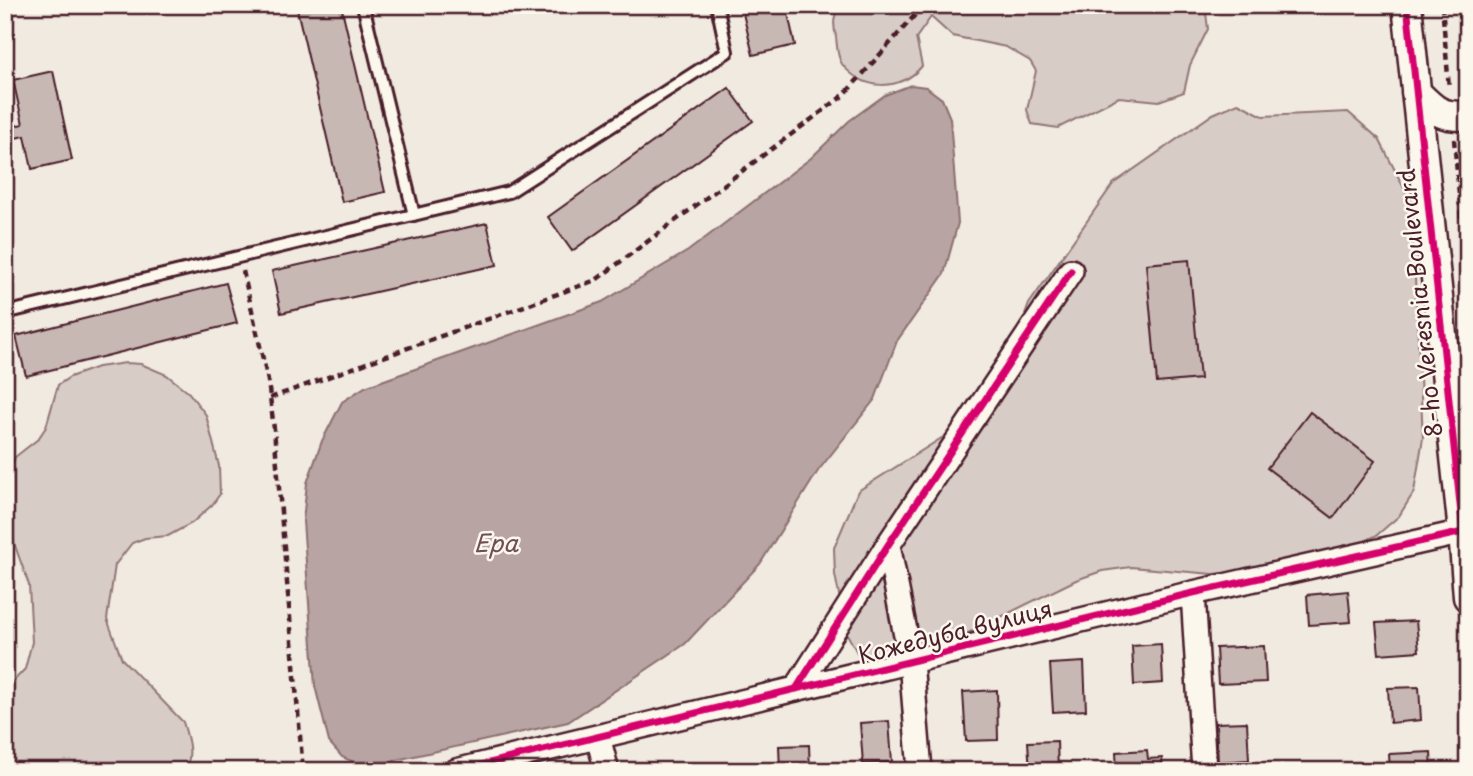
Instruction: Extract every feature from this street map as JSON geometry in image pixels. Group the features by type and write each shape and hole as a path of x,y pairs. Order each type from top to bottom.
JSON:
{"street":[{"name":"8-ho Veresnia Boulevard","path":"1407,5 1468,597"},
{"path":"1416,92 1433,108 1460,116"},
{"path":"796,689 888,545 1071,271"},
{"name":"Кожедуба вулиця","path":"456,771 1193,593 1463,532"},
{"path":"888,545 911,661 920,771"},
{"path":"1193,593 1204,771"},
{"path":"598,737 607,771"}],"lane":[{"path":"363,5 414,215"},
{"path":"5,313 509,192 727,52 716,5"}],"path":[{"path":"270,398 596,280 844,95 923,5"},
{"path":"1442,5 1460,116 1468,295"},
{"path":"240,257 270,398 303,771"}],"shaded area":[{"path":"840,5 1205,5 1208,29 1190,65 1184,92 1159,101 1119,97 1058,128 1032,124 1027,110 1036,71 1030,61 1006,47 952,36 931,17 916,38 922,66 913,74 893,84 882,85 860,79 850,73 839,58 834,24"},
{"path":"1238,103 1263,116 1348,112 1379,139 1405,190 1412,217 1423,438 1414,492 1399,516 1377,535 1317,566 1213,574 1131,567 1102,571 1076,580 911,661 885,668 860,658 847,634 835,575 834,548 858,491 959,427 999,387 1029,304 1113,184 1213,114"},
{"path":"141,364 167,375 189,393 206,415 219,466 220,494 212,505 192,523 168,536 145,538 132,543 115,565 107,619 122,659 183,722 189,760 184,771 9,771 5,751 5,690 25,669 32,642 29,585 14,543 7,500 10,471 15,457 38,439 46,427 58,385 70,377 98,367"}],"water":[{"name":"Ера","path":"911,85 926,87 942,99 950,118 958,223 944,274 897,341 875,399 818,471 760,564 685,644 568,722 365,767 342,757 329,742 315,686 303,521 307,483 322,441 342,402 365,387 602,302 688,251 811,158 849,121 885,95"}],"building":[{"path":"296,5 341,5 385,192 342,202"},
{"path":"741,5 786,5 795,45 753,55"},
{"path":"1316,5 1356,5 1356,8 1316,10"},
{"path":"53,71 72,160 32,169 25,136 5,140 5,128 23,124 13,80"},
{"path":"729,88 753,121 572,251 548,217"},
{"path":"487,223 497,265 281,313 272,271"},
{"path":"1189,260 1200,379 1157,383 1146,264"},
{"path":"226,283 237,323 26,376 16,336"},
{"path":"1310,412 1375,461 1333,518 1267,468"},
{"path":"1348,591 1351,622 1309,625 1307,595"},
{"path":"1416,621 1419,651 1379,654 1376,623"},
{"path":"1161,644 1163,683 1134,685 1132,646"},
{"path":"1264,646 1266,682 1218,684 1216,648"},
{"path":"1084,662 1086,710 1053,712 1050,664"},
{"path":"1419,687 1421,720 1390,723 1388,688"},
{"path":"997,690 998,740 966,741 963,692"},
{"path":"889,721 892,762 863,764 860,723"},
{"path":"1247,722 1249,760 1218,762 1216,723"},
{"path":"1057,741 1058,771 1030,771 1028,742"},
{"path":"809,745 810,771 780,771 779,746"},
{"path":"1147,750 1148,759 1162,758 1163,771 1117,771 1116,752"},
{"path":"1431,752 1432,771 1390,771 1389,754"},
{"path":"759,762 759,771 724,771 723,764"}],"cycle path":[{"path":"1407,5 1468,597"},
{"path":"796,689 888,545 1071,271"},
{"path":"456,771 1193,593 1463,532"}]}
